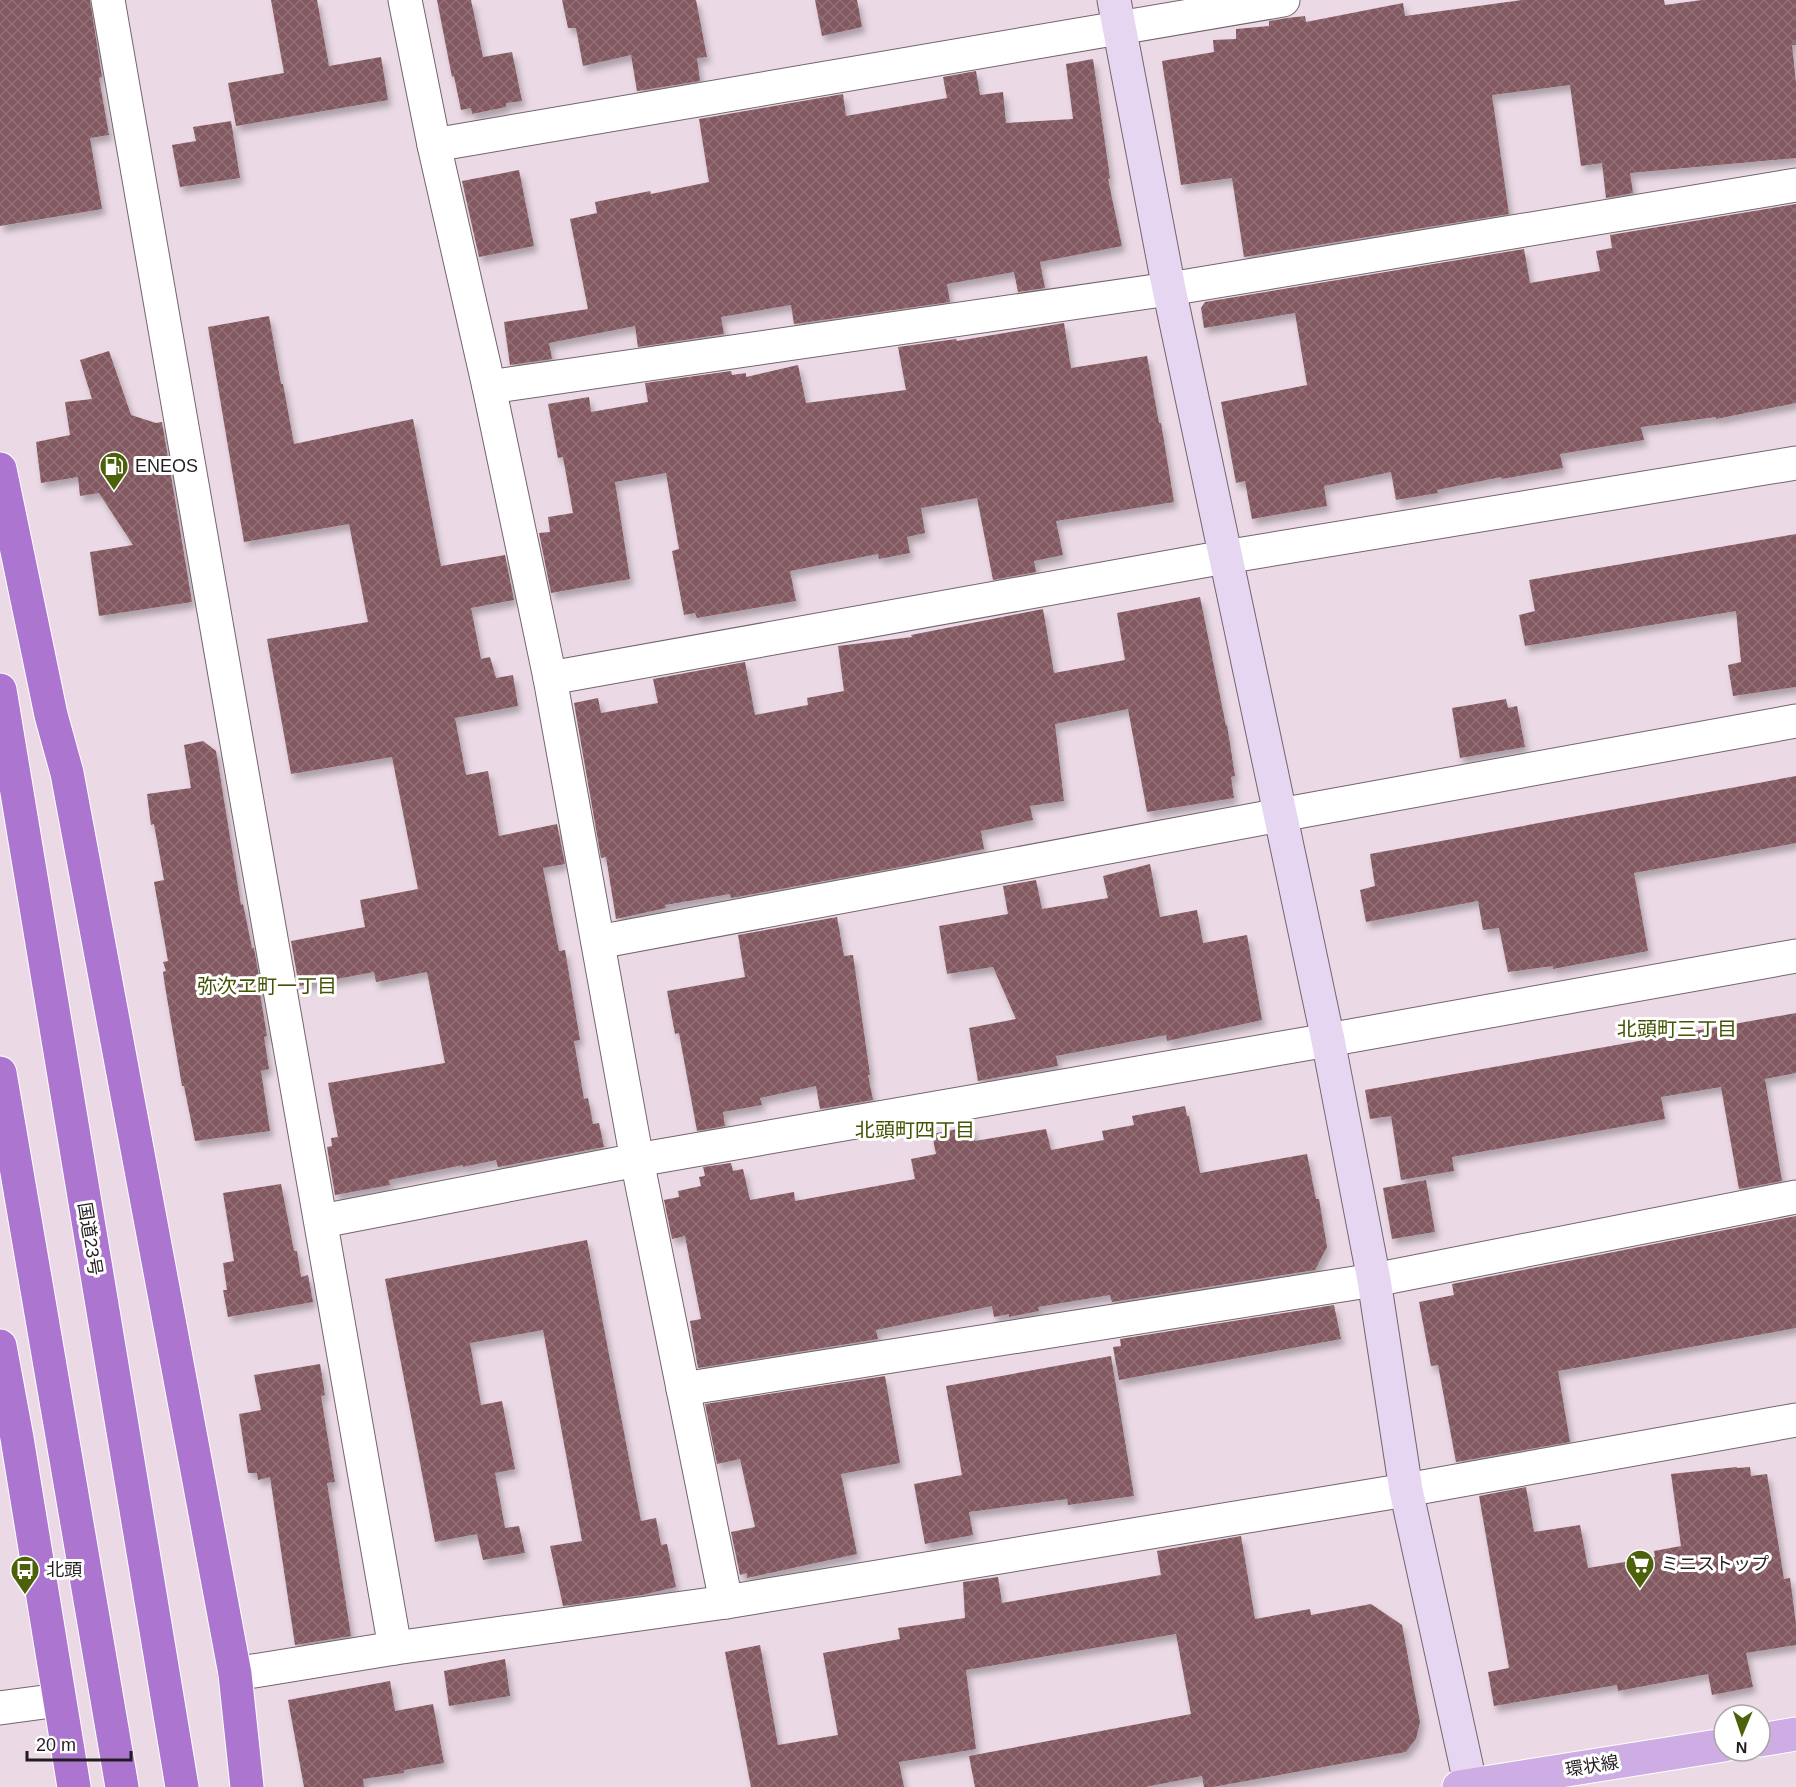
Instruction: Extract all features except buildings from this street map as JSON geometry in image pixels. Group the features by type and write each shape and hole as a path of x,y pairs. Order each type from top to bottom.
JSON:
{"highway":[{"path":"0,469 51,716 67,773 235,1674 247,1787"},
{"name":"国道23号","path":"0,690 182,1787"},
{"path":"0,1073 122,1787"},
{"path":"0,1346 9,1439 74,1787"}],"main road":[{"path":"1772,1738 1796,1734"},
{"name":"環状線","path":"1467,1786 1712,1747"}],"street":[{"path":"108,0 395,1648"},
{"path":"405,0 434,145 489,387 550,678 637,1160 726,1602"},
{"path":"434,145 1117,14 1283,0"},
{"path":"1117,14 1169,289 1328,1040 1374,1280 1406,1490 1467,1786"},
{"path":"489,387 1169,289 1796,184"},
{"path":"550,678 1225,557 1796,463"},
{"path":"598,942 1796,721"},
{"path":"322,1221 637,1160 1796,956"},
{"path":"683,1389 1374,1280 1796,1197"},
{"path":"235,1674 395,1648 726,1602 1406,1490 1796,1420"},
{"path":"0,1708 59,1700"}],"place":[{"name":"ENEOS","path":"114,492"},
{"name":"ミニストップ","path":"1640,1590"},
{"name":"北頭","path":"25,1596"}],"district":[{"name":"弥次ヱ町一丁目","path":"267,986"},
{"name":"北頭町三丁目","path":"1677,1029"},
{"name":"北頭町四丁目","path":"915,1130"}]}
